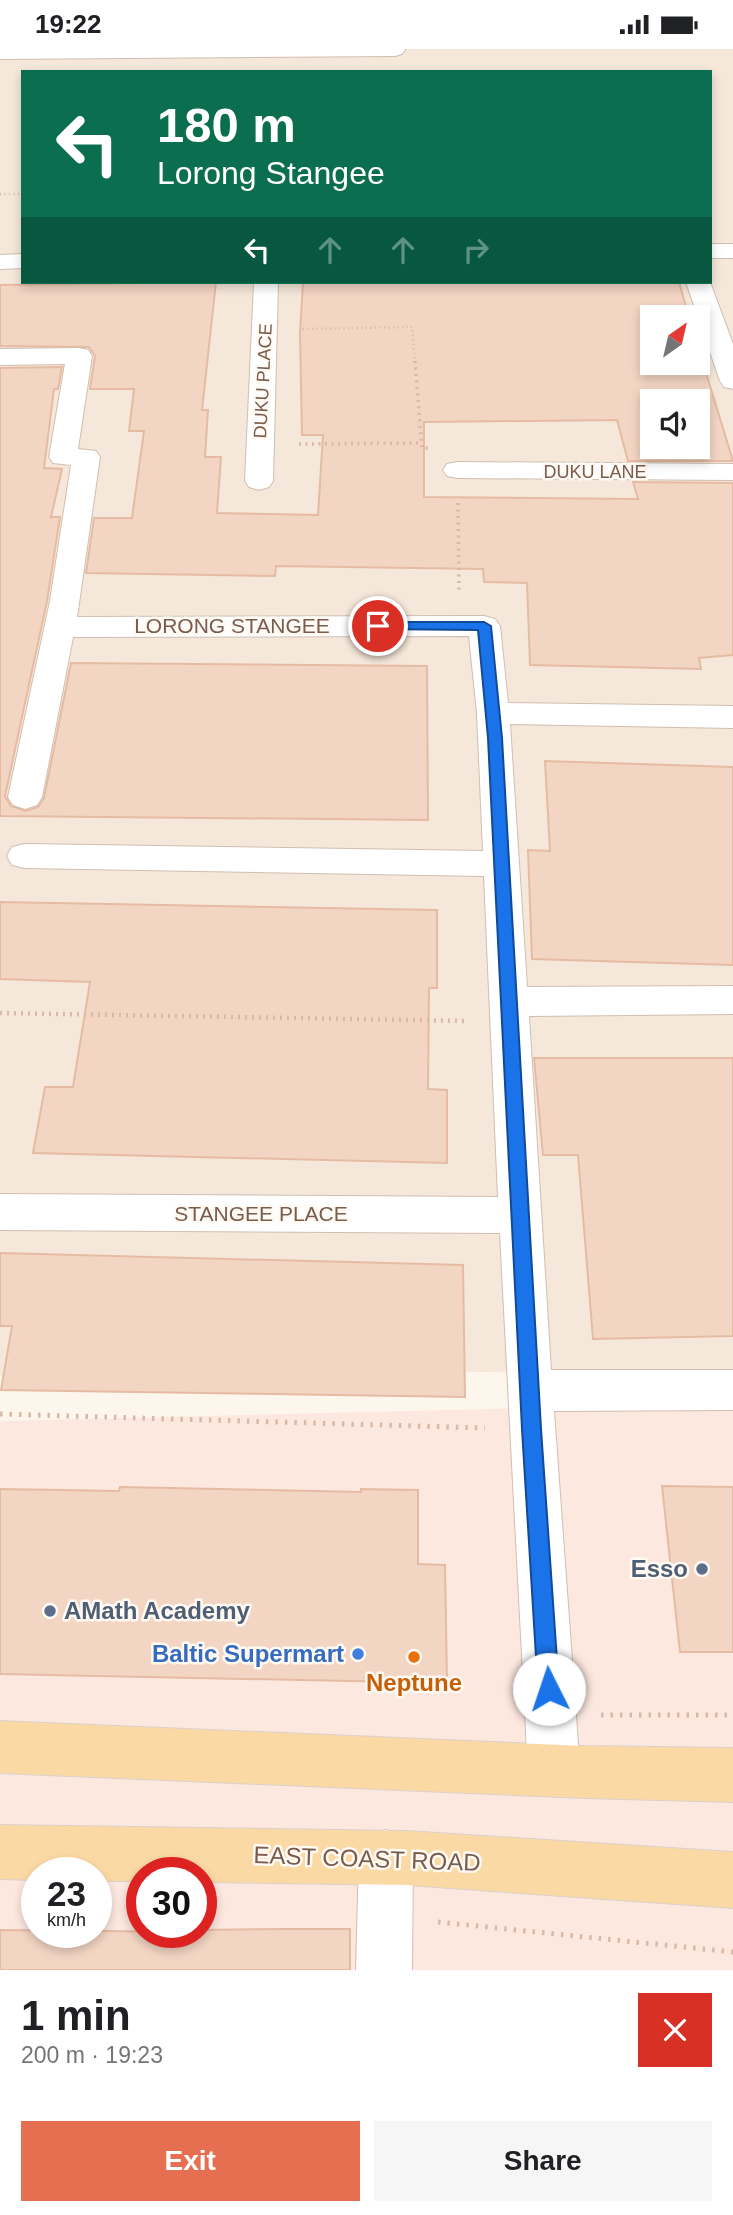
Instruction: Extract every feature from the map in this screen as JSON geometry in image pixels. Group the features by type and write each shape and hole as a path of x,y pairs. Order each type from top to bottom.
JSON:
{"main road":[{"path":"0,1747 554,1771 733,1775"},
{"name":"EAST COAST ROAD","path":"0,1851 397,1858 733,1880"}],"street":[{"path":"0,53 395,50 398,70"},
{"path":"712,251 733,251"},
{"path":"0,262 21,261"},
{"name":"DUKU PLACE","path":"259,481 266,329 265,284"},
{"path":"699,284 733,381"},
{"path":"0,357 79,356 63,457 86,457 60,627 24,797"},
{"name":"DUKU LANE","path":"457,470 733,472"},
{"path":"484,626 493,713 531,1410 554,1771"},
{"name":"LORONG STANGEE","path":"60,627 484,626"},
{"path":"493,713 733,717"},
{"path":"25,856 502,864"},
{"path":"511,1012 733,1000"},
{"name":"STANGEE PLACE","path":"0,1212 522,1215"},
{"path":"531,1410 733,1390"},
{"path":"397,1858 406,1945"},
{"path":"384,1970 397,1858"}],"path":[{"path":"0,194 21,194"},
{"path":"266,329 412,327 422,448 458,448 459,596 484,626"},
{"path":"260,444 422,443"},
{"path":"0,1013 511,1012"},
{"path":"0,1414 531,1410"},
{"path":"593,1715 733,1715"},
{"path":"406,1945 733,1952"}],"shaded area":[{"path":"0,49 733,49 733,1370 0,1376"},
{"path":"733,1403 733,1970 0,1970 0,1421"}],"building":[{"path":"216,284 202,410 208,410 205,457 221,457 217,513 318,515 323,435 302,435 300,333 303,284 680,284 686,305 640,305 640,375 707,375 733,461 628,461 617,420 424,422 424,497 638,499 633,482 733,483 733,655 699,658 701,669 530,665 527,583 484,582 483,569 276,566 275,576 86,573 94,518 132,518 144,431 129,431 134,389 90,389 95,356 89,347 0,346 0,285"},
{"path":"62,367 58,389 54,389 44,468 62,469 51,517 60,517 47,601 5,796 11,806 26,811 38,807 44,798 71,663 427,666 428,820 0,816 0,368"},
{"path":"545,761 733,767 733,965 532,959 528,850 550,851"},
{"path":"0,902 437,910 437,988 429,988 428,1089 447,1090 447,1163 33,1153 45,1087 73,1087 90,982 0,979"},
{"path":"534,1058 733,1058 733,1336 593,1339 578,1155 543,1155"},
{"path":"0,1253 463,1265 465,1397 1,1390 12,1326 0,1326"},
{"name":"Esso","path":"662,1486 733,1487 733,1652 680,1652"},
{"path":"120,1487 361,1492 361,1489 418,1490 418,1564 445,1565 447,1683 0,1674 0,1489 119,1491"},
{"path":"350,1929 350,1970 0,1970 0,1930 21,1930 21,1948 112,1948 112,1931 126,1931 126,1948 217,1948 217,1930"}],"place":[{"name":"Esso","path":"702,1569"},
{"name":"AMath Academy","path":"50,1611"},
{"name":"Baltic Supermart","path":"358,1654"},
{"name":"Neptune","path":"414,1657"}],"route":[{"path":"378,626 484,626 495,738 532,1429 549,1689"}]}
